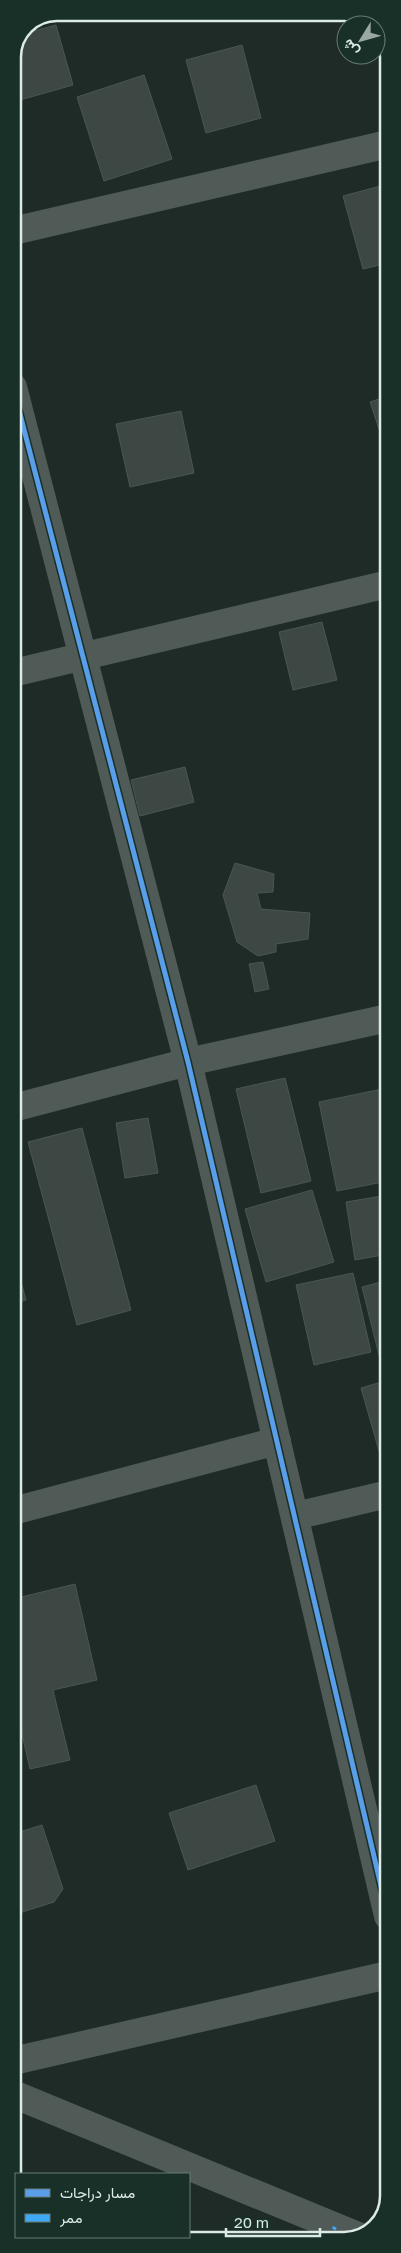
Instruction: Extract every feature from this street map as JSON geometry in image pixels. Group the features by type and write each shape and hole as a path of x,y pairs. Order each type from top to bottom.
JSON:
{"street":[{"path":"21,229 379,146"},
{"path":"21,423 188,1062 380,1881"},
{"path":"21,671 379,586"},
{"path":"21,1106 188,1062 379,1020"},
{"path":"22,1510 277,1441"},
{"path":"295,1516 380,1496"},
{"path":"22,2059 380,1976"},
{"path":"22,2098 346,2231"}],"building":[{"path":"56,25 73,85 21,100 22,50 27,37 33,31"},
{"path":"242,45 261,118 206,133 186,60"},
{"path":"144,75 172,159 104,181 77,97"},
{"path":"379,186 379,265 363,269 343,196"},
{"path":"379,399 379,430 370,402"},
{"path":"181,411 194,473 130,487 116,424"},
{"path":"322,622 337,680 293,690 279,632"},
{"path":"185,767 194,802 140,816 131,780"},
{"path":"235,863 274,874 273,892 257,893 261,909 310,913 308,939 276,944 276,952 258,956 237,942 223,895"},
{"path":"263,962 269,989 255,992 249,964"},
{"path":"285,1078 311,1181 261,1193 236,1089"},
{"path":"379,1090 380,1183 337,1191 319,1102"},
{"path":"148,1118 158,1173 125,1178 116,1123"},
{"path":"82,1128 131,1310 77,1325 28,1142"},
{"path":"312,1190 334,1262 266,1282 245,1209"},
{"path":"380,1196 380,1256 355,1260 346,1202"},
{"path":"353,1273 371,1352 314,1365 296,1285"},
{"path":"380,1282 380,1357 362,1287"},
{"path":"22,1284 26,1300 22,1301"},
{"path":"380,1382 380,1453 361,1388"},
{"path":"75,1584 97,1680 53,1690 70,1760 30,1769 22,1733 22,1597"},
{"path":"256,1785 275,1841 188,1870 169,1813"},
{"path":"42,1825 63,1889 54,1902 22,1912 22,1831"}],"marked path":[{"path":"333,2231 335,2227"}],"cycle path":[{"path":"21,419 188,1062 380,1881"}]}
